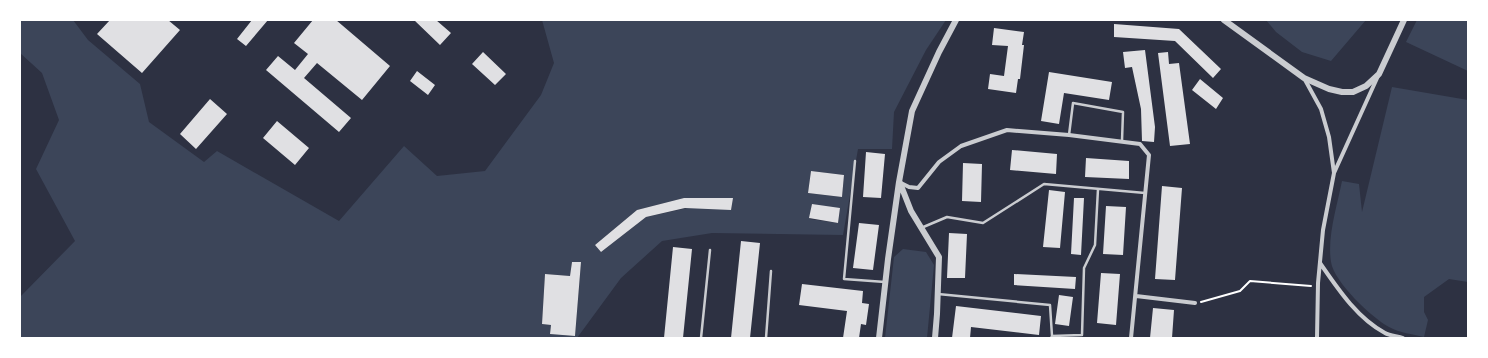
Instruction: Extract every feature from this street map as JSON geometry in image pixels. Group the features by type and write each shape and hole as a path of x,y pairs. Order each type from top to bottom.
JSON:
{"street":[{"path":"879,338 899,182 912,111 939,52 956,20"},
{"path":"1224,20 1304,78 1329,89 1342,92 1353,92 1366,86 1379,74"},
{"path":"1317,338 1318,287 1323,230 1334,173 1404,20"},
{"path":"1304,78 1321,109 1329,137 1334,173"},
{"path":"899,182 909,187 918,188 939,162 961,146 1007,130 1069,135 1140,144 1149,156 1131,338"},
{"path":"899,182 911,211 939,257 935,338"},
{"path":"1320,263 1352,306 1367,320 1386,334 1403,338"},
{"path":"1136,296 1194,304"}],"lane":[{"path":"1069,135 1073,103 1123,112 1122,142"},
{"path":"855,161 844,279 885,282"},
{"path":"921,228 947,217 983,223 1044,184 1146,194"},
{"path":"938,294 1050,305 1052,337 1082,335 1084,268 1095,245 1098,189"},
{"path":"701,338 710,250"},
{"path":"766,338 771,271"}],"path":[{"path":"1194,304 1240,291 1250,281 1318,287"}],"shaded area":[{"path":"20,20 73,20 88,40 140,84 149,122 204,162 217,151 339,221 404,146 437,176 485,171 541,95 554,63 542,20 946,20 926,50 894,112 892,149 858,149 843,235 712,233 662,241 621,278 577,338 20,338 20,297 75,241 36,169 59,120 42,73 20,53","holes":["811,171 844,175 842,197 808,193","684,198 733,198 646,217 601,252 595,245 637,210","812,204 840,209 838,223 810,219","572,262 581,262 575,336 550,334 551,325 542,324 545,274 570,276"]},
{"path":"1266,20 1366,20 1331,61 1302,52 1276,32"},
{"path":"1417,20 1468,20 1468,71 1406,42"},
{"path":"1392,87 1468,100 1468,282 1449,279 1424,297 1424,312 1428,320 1424,337 1393,329 1373,316 1346,289 1334,270 1331,262 1331,232 1342,181 1359,184 1362,212"},
{"path":"903,249 926,252 934,265 927,338 885,338 894,257"}],"building":[{"path":"110,20 168,20 180,30 142,73 97,34"},
{"path":"252,20 268,20 246,46 237,39"},
{"path":"313,20 336,20 390,66 362,100 317,63 304,78 351,118 339,132 266,70 278,56 295,70 308,54 294,43"},
{"path":"414,20 436,20 451,33 440,45"},
{"path":"1114,24 1179,29 1221,69 1213,78 1175,41 1114,37"},
{"path":"994,28 1024,32 1020,79 1018,79 1016,93 988,89 990,74 1004,76 1008,46 992,45"},
{"path":"1145,50 1155,127 1154,142 1142,141 1141,109 1132,67 1125,68 1123,52"},
{"path":"483,52 506,74 495,85 472,64"},
{"path":"1168,52 1169,64 1179,63 1190,144 1170,146 1158,53"},
{"path":"417,71 435,85 428,95 410,81"},
{"path":"1049,72 1112,82 1109,100 1064,93 1059,124 1041,121"},
{"path":"1200,79 1223,98 1216,109 1192,90"},
{"path":"210,99 227,114 196,149 180,134"},
{"path":"277,121 309,148 295,165 263,138"},
{"path":"1012,150 1057,154 1056,174 1010,170"},
{"path":"866,152 885,154 881,198 863,197"},
{"path":"1086,158 1129,161 1129,179 1085,177"},
{"path":"963,163 982,164 981,202 962,201"},
{"path":"811,171 844,175 842,197 808,193"},
{"path":"1162,186 1182,188 1175,280 1155,279"},
{"path":"1049,190 1065,192 1060,248 1043,247"},
{"path":"684,198 733,198 731,210 685,208 646,217 601,252 595,245 637,210"},
{"path":"1074,198 1084,198 1081,255 1071,254"},
{"path":"812,204 840,208 838,223 809,218"},
{"path":"1106,206 1126,207 1123,255 1103,254"},
{"path":"859,223 879,225 873,270 853,268"},
{"path":"949,233 967,234 965,278 947,278"},
{"path":"741,241 760,243 750,338 731,338"},
{"path":"673,247 692,249 683,338 664,338"},
{"path":"572,262 581,262 575,336 550,334 551,325 542,324 545,274 570,276"},
{"path":"1101,273 1120,274 1116,325 1097,323"},
{"path":"1014,274 1076,277 1075,289 1014,285"},
{"path":"802,284 863,291 862,303 869,304 866,325 861,324 859,338 843,338 847,311 799,305"},
{"path":"1059,295 1073,297 1069,326 1055,324"},
{"path":"956,306 1041,316 1039,335 971,327 970,338 952,338"},
{"path":"1153,308 1174,310 1172,338 1150,338"}]}
